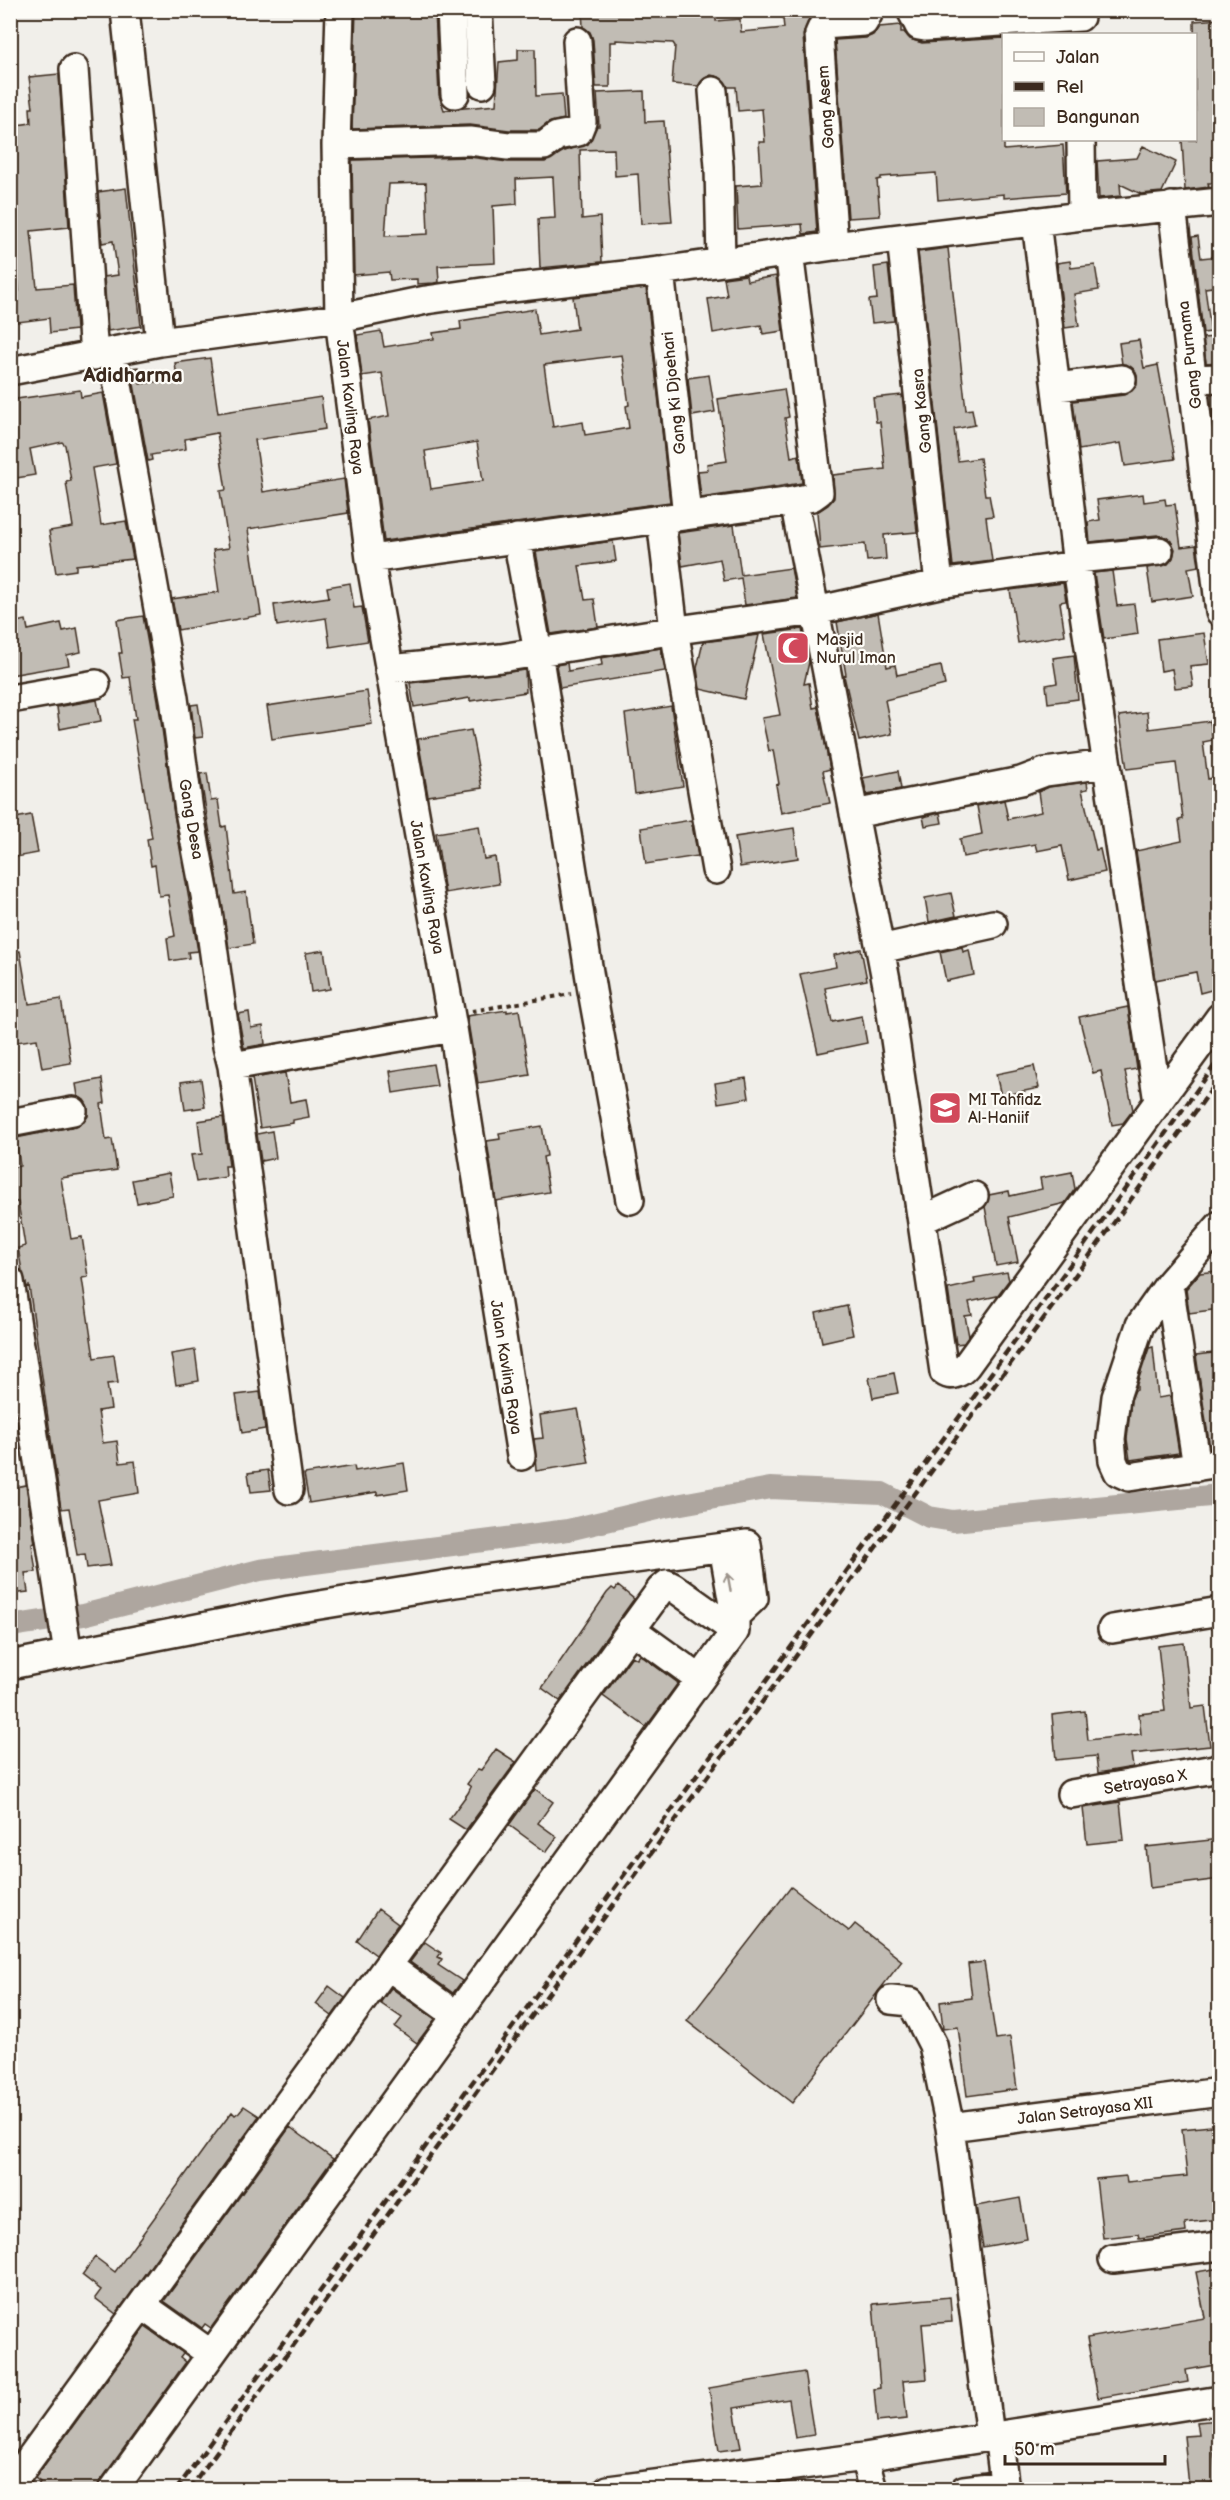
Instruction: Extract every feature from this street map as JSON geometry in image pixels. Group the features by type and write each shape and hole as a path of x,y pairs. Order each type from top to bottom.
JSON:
{"street":[{"path":"125,10 160,342"},
{"name":"Jalan Kavling Raya","path":"340,10 336,145 339,318 370,559 451,1022 521,1456"},
{"path":"451,10 455,94"},
{"path":"477,10 482,84"},
{"name":"Gang Asem","path":"834,246 819,34 823,25 864,22 870,10"},
{"path":"911,10 917,23 925,27 1080,21"},
{"path":"336,145 470,141 508,146 544,146 557,136 578,132 582,122 577,41"},
{"name":"Gang Desa","path":"74,69 103,354 174,698 189,811 208,910 227,1046 232,1066 289,1490"},
{"path":"713,92 720,167 721,261"},
{"path":"1081,141 1082,216"},
{"path":"10,371 160,342 339,318 426,300 503,289 660,271 721,261 1036,221 1220,202"},
{"name":"Gang Purnama","path":"1172,206 1220,612"},
{"path":"1036,221 1077,562 1158,1102"},
{"name":"Gang Kasra","path":"901,238 939,584"},
{"path":"370,559 794,501 817,495 819,488 789,252"},
{"name":"Gang Ki Djoehari","path":"660,271 687,515"},
{"path":"1192,379 1220,378"},
{"path":"1057,387 1122,380"},
{"path":"794,501 880,949 944,1372 951,1374 966,1366 1220,1017"},
{"path":"661,519 674,630 716,870"},
{"path":"517,538 538,651 592,991 630,1200"},
{"path":"389,669 501,658 674,630 815,611 939,584 1159,551"},
{"path":"10,699 96,684"},
{"path":"854,814 1021,781 1045,772 1106,764"},
{"path":"880,949 993,924"},
{"path":"232,1066 451,1022"},
{"path":"10,1123 73,1111"},
{"path":"922,1220 974,1197"},
{"path":"1169,1284 1208,1465 1129,1477 1118,1472 1113,1461 1111,1425 1116,1397 1140,1325 1169,1284 1220,1225"},
{"path":"10,1281 68,1654"},
{"path":"10,1665 289,1610 455,1583 735,1546 735,1624 700,1678 112,2490"},
{"path":"10,2486 661,1589 667,1584 735,1624"},
{"path":"1112,1629 1220,1611"},
{"path":"631,1629 700,1678"},
{"name":"Setrayasa X","path":"1071,1794 1220,1768"},
{"path":"387,1966 456,2015"},
{"path":"891,2000 911,2002 933,2045 950,2127 994,2435 1005,2487 964,2490"},
{"name":"Jalan Setrayasa XII","path":"950,2127 1220,2092"},
{"path":"1113,2259 1220,2246"},
{"path":"142,2305 211,2354"},
{"path":"608,2490 746,2480 994,2435 1220,2400"},
{"path":"864,2457 873,2490"}],"path":[{"path":"451,1022 592,991"}],"building":[{"path":"356,10 435,11 439,95 444,110 496,105 499,62 518,60 518,49 535,49 536,96 562,94 564,119 548,123 539,130 509,130 470,125 352,129"},
{"path":"582,10 716,10 716,21 740,19 741,32 784,28 782,10 818,10 809,19 803,35 817,232 803,234 802,224 738,229 736,186 762,184 759,142 765,142 762,109 738,111 736,87 728,87 719,77 711,75 698,86 672,84 675,46 673,43 616,40 616,42 610,42 610,87 596,87 593,40 590,32 583,27"},
{"path":"1220,19 1220,183 1208,183 1209,187 1185,190 1182,141 1197,141 1197,33 1194,33 1194,21"},
{"path":"901,25 901,32 904,32 910,39 922,43 1002,38 1002,141 1004,141 1004,150 1063,145 1066,193 1004,198 1004,194 938,200 936,173 881,177 877,180 880,216 848,218 835,40 866,38 873,35 879,27"},
{"path":"59,74 69,227 31,231 37,288 73,285 76,330 50,333 49,318 10,323 10,292 19,291 16,250 10,251 10,126 31,123 30,108 33,108 29,77"},
{"path":"644,91 645,122 664,121 672,222 641,224 638,174 615,176 614,149 580,150 582,219 600,217 602,262 540,268 538,219 555,218 553,177 516,179 517,204 493,206 495,263 438,266 439,282 434,283 417,284 417,279 390,280 389,272 354,275 352,160 469,157 508,162 545,162 564,151 588,144 599,126 597,93","holes":["426,183 428,234 385,236 389,184"]},
{"path":"1143,146 1176,162 1162,192 1141,194 1120,184 1121,196 1099,198 1097,161 1137,158"},
{"path":"126,188 141,326 108,331 104,277 118,275 113,241 102,243 98,192"},
{"path":"1198,236 1201,258 1220,256 1220,286 1205,288 1211,332 1203,333 1192,237"},
{"path":"948,248 966,410 972,409 975,425 954,429 958,461 980,458 985,495 989,495 993,516 986,517 992,561 953,566 918,252"},
{"path":"1070,261 1071,268 1095,265 1099,290 1074,294 1079,326 1065,328 1057,263"},
{"path":"888,265 894,321 872,323 869,300 877,299 874,267"},
{"path":"746,275 747,281 776,276 783,331 763,334 761,325 713,333 708,299 727,296 724,278"},
{"path":"646,288 670,502 384,541 368,420 389,416 382,373 362,376 357,335 381,331 384,347 434,339 433,333 461,329 460,321 535,309 539,335 577,329 573,297","holes":["622,355 629,405 626,406 629,428 585,435 583,422 553,427 544,365","477,442 483,481 431,489 425,451"]},
{"path":"1215,337 1218,362 1206,363 1203,338"},
{"path":"1139,340 1144,368 1158,365 1175,459 1125,466 1121,443 1079,450 1073,401 1124,395 1132,391 1137,385 1137,376 1134,369 1122,364 1119,343"},
{"path":"210,358 218,413 321,397 325,429 255,440 263,492 344,479 348,513 248,529 261,615 178,630 172,599 219,592 213,550 229,548 220,491 226,490 217,433 185,439 186,449 151,455 152,460 148,461 131,368 138,367 140,384 177,379 175,363"},
{"path":"709,375 715,412 692,416 688,378"},
{"path":"784,389 789,417 785,418 791,457 799,455 802,483 701,498 698,471 708,470 707,464 727,461 718,399"},
{"path":"80,390 81,397 103,393 116,464 92,468 101,525 126,521 133,559 76,565 76,570 56,573 49,531 73,527 66,482 71,481 65,445 62,442 30,449 35,475 10,479 10,400"},
{"path":"1210,394 1216,394 1219,419 1213,420"},
{"path":"902,395 917,532 884,535 886,559 867,561 865,544 820,549 817,512 834,498 833,475 885,469 880,422 876,422 873,398"},
{"path":"1143,494 1144,502 1165,499 1166,505 1175,504 1181,547 1196,545 1199,566 1188,568 1193,596 1152,602 1147,568 1168,564 1173,558 1175,549 1166,537 1157,535 1090,542 1088,522 1100,520 1097,500"},
{"path":"734,525 741,575 791,568 797,598 745,605 741,578 724,581 720,559 682,566 678,533"},
{"path":"613,541 616,561 579,566 585,600 594,599 598,627 551,634 536,552"},
{"path":"1112,571 1117,606 1134,604 1138,634 1104,639 1094,573"},
{"path":"350,583 354,608 362,607 368,641 330,647 326,618 277,626 274,605 329,597 327,587"},
{"path":"1063,583 1066,601 1060,602 1065,635 1018,643 1010,590"},
{"path":"878,613 887,667 895,665 897,675 941,666 945,685 885,700 892,734 859,741 844,676 846,675 837,622"},
{"path":"143,616 198,951 188,952 189,958 170,961 167,938 175,936 168,895 159,896 155,865 151,866 147,839 152,838 132,719 136,719 130,677 123,678 119,653 122,653 117,620"},
{"path":"26,620 28,630 61,623 63,631 77,628 81,652 67,655 69,665 10,675 10,623"},
{"path":"802,629 809,662 804,684 809,683 813,708 818,707 830,769 823,771 830,803 781,813 773,750 769,751 762,718 780,715 764,634"},
{"path":"1204,633 1209,664 1190,666 1193,686 1175,688 1172,669 1161,671 1157,639"},
{"path":"759,635 744,699 700,689 697,668 703,642"},
{"path":"661,648 665,671 560,688 556,665 567,663 568,671 602,665 601,658"},
{"path":"1074,655 1078,699 1048,703 1046,685 1057,683 1053,658"},
{"path":"525,670 526,692 414,707 410,683"},
{"path":"367,691 372,724 272,739 267,706"},
{"path":"97,700 101,721 60,729 57,707"},
{"path":"198,704 203,737 195,738 191,705"},
{"path":"671,706 683,786 635,794 625,714"},
{"path":"1147,712 1149,729 1210,721 1213,740 1203,742 1208,779 1212,778 1220,827 1220,968 1212,970 1215,989 1200,993 1196,972 1155,980 1136,851 1182,841 1179,820 1183,819 1176,763 1127,769 1119,716"},
{"path":"471,730 482,788 428,796 418,739"},
{"path":"898,771 901,789 867,795 863,778"},
{"path":"207,773 211,801 218,800 222,827 226,826 234,894 246,892 253,944 229,948 200,774"},
{"path":"1087,782 1088,789 1082,790 1096,850 1100,849 1105,872 1069,880 1062,846 1037,851 1035,844 963,857 960,839 982,834 977,806 1004,800 1008,819 1041,812 1038,792 1049,787"},
{"path":"940,813 942,823 925,826 923,817"},
{"path":"31,815 38,853 10,858 10,819"},
{"path":"691,820 698,856 646,864 641,828"},
{"path":"479,826 484,859 495,857 499,884 445,893 436,833"},
{"path":"794,828 798,858 740,867 735,837"},
{"path":"951,893 956,916 929,922 925,898"},
{"path":"962,947 963,952 969,950 974,975 946,981 940,952"},
{"path":"861,949 867,980 825,988 832,1022 862,1016 867,1043 818,1053 800,974 836,967 834,955"},
{"path":"324,950 330,989 311,992 306,953"},
{"path":"20,951 29,1004 61,999 71,1063 42,1068 37,1039 10,1043 10,952"},
{"path":"1128,1007 1137,1069 1125,1071 1133,1110 1123,1123 1112,1125 1101,1071 1093,1073 1079,1017"},
{"path":"507,1010 507,1012 519,1010 530,1075 478,1083 467,1016"},
{"path":"249,1012 251,1028 263,1026 265,1044 244,1048 238,1014"},
{"path":"433,1064 437,1086 393,1093 390,1071"},
{"path":"1034,1066 1039,1088 1001,1096 996,1074"},
{"path":"285,1073 290,1102 306,1099 309,1117 293,1120 293,1123 260,1128 252,1078"},
{"path":"746,1078 749,1098 718,1103 715,1083"},
{"path":"102,1079 105,1103 101,1104 106,1140 112,1139 117,1170 61,1178 71,1239 82,1237 88,1277 82,1278 94,1358 114,1355 118,1383 107,1384 111,1409 98,1411 103,1443 117,1441 120,1463 135,1461 139,1493 98,1500 111,1565 87,1568 85,1554 77,1555 69,1508 61,1509 29,1286 27,1287 22,1271 18,1248 25,1246 18,1202 14,1202 10,1168 20,1166 16,1138 76,1126 84,1122 88,1116 88,1107 78,1096 76,1084"},
{"path":"201,1079 205,1107 185,1110 181,1082"},
{"path":"223,1117 229,1166 225,1166 226,1177 196,1182 191,1155 202,1154 198,1121"},
{"path":"542,1126 547,1156 543,1157 549,1192 496,1201 487,1141 500,1139 499,1133"},
{"path":"272,1131 276,1158 261,1161 257,1134"},
{"path":"1072,1172 1075,1189 1065,1203 1009,1217 1018,1262 996,1266 985,1207 989,1195 1009,1191 1010,1196 1042,1189 1040,1178"},
{"path":"169,1173 173,1196 137,1203 132,1180"},
{"path":"1216,1271 1220,1309 1189,1313 1186,1289 1200,1273"},
{"path":"1007,1272 1009,1280 997,1296 969,1302 972,1315 965,1316 969,1336 964,1343 956,1344 948,1289 975,1283 974,1278"},
{"path":"847,1306 853,1335 822,1342 816,1313"},
{"path":"1153,1347 1158,1398 1170,1396 1179,1453 1130,1460 1127,1439 1131,1400 1137,1390 1149,1348"},
{"path":"195,1350 199,1381 176,1385 171,1354"},
{"path":"1213,1353 1217,1385 1212,1385 1220,1448 1210,1449 1196,1355"},
{"path":"894,1373 898,1393 873,1398 869,1378"},
{"path":"260,1392 265,1429 242,1433 236,1395"},
{"path":"578,1409 589,1463 536,1471 534,1439 543,1438 540,1415"},
{"path":"404,1463 408,1490 377,1495 377,1492 309,1503 304,1474 354,1466 355,1471"},
{"path":"268,1470 271,1490 251,1492 248,1473"},
{"path":"26,1485 35,1543 32,1544 36,1572 25,1573 28,1592 10,1594 10,1488"},
{"path":"618,1586 634,1599 560,1701 542,1688 607,1593"},
{"path":"1184,1643 1191,1708 1205,1706 1210,1746 1131,1754 1133,1767 1098,1773 1096,1756 1056,1760 1052,1715 1085,1711 1088,1740 1141,1734 1139,1714 1165,1711 1158,1646"},
{"path":"640,1655 678,1683 646,1727 603,1696 632,1656 637,1659"},
{"path":"496,1749 516,1762 466,1830 449,1819 468,1793 471,1787 467,1784 478,1769 481,1770"},
{"path":"535,1789 553,1802 538,1823 557,1837 546,1852 509,1825"},
{"path":"1120,1802 1124,1840 1087,1844 1083,1808"},
{"path":"1220,1839 1220,1879 1150,1888 1146,1847"},
{"path":"791,1887 849,1931 855,1924 902,1961 792,2103 687,2021"},
{"path":"378,1909 398,1924 376,1955 357,1941"},
{"path":"425,1942 441,1953 438,1957 442,1959 438,1965 462,1981 453,1993 410,1962"},
{"path":"984,1962 996,2039 1010,2037 1017,2089 967,2096 958,2027 943,2029 940,2002 972,1998 968,1964"},
{"path":"329,1986 345,1998 332,2016 316,2004"},
{"path":"391,1988 435,2019 417,2043 395,2027 402,2018 380,2003"},
{"path":"244,2106 259,2116 116,2314 95,2298 101,2290 82,2275 95,2257 115,2272 232,2112 235,2115"},
{"path":"1220,2125 1220,2219 1185,2223 1186,2232 1139,2238 1138,2234 1103,2238 1096,2179 1126,2176 1127,2182 1187,2176 1182,2129"},
{"path":"290,2127 333,2159 211,2328 205,2324 202,2328 164,2301"},
{"path":"1020,2198 1027,2239 983,2247 976,2206"},
{"path":"1220,2268 1220,2364 1186,2370 1188,2382 1098,2398 1087,2338 1205,2318 1196,2272"},
{"path":"950,2297 952,2322 922,2324 927,2379 903,2381 907,2419 877,2422 874,2389 880,2388 873,2304"},
{"path":"145,2327 183,2353 180,2357 186,2362 94,2490 35,2490 40,2482 35,2478"},
{"path":"804,2372 814,2435 795,2438 789,2399 734,2408 741,2448 719,2451 709,2388"},
{"path":"1220,2420 1220,2453 1214,2453 1217,2482 1189,2486 1184,2436 1199,2435 1197,2422"}],"waterway":[{"path":"10,1626 83,1615 260,1570 568,1530 665,1507 770,1488 882,1493 929,1517 953,1521 1220,1495"}],"railway":[{"path":"176,2490 1220,1058"},
{"path":"189,2490 504,2054 1220,1078"}],"place":[{"name":"Masjid Nurul Iman","path":"793,648"},
{"name":"MI Tahfidz Al-Haniif","path":"945,1108"}],"district":[{"name":"Adidharma","path":"133,375"}]}
